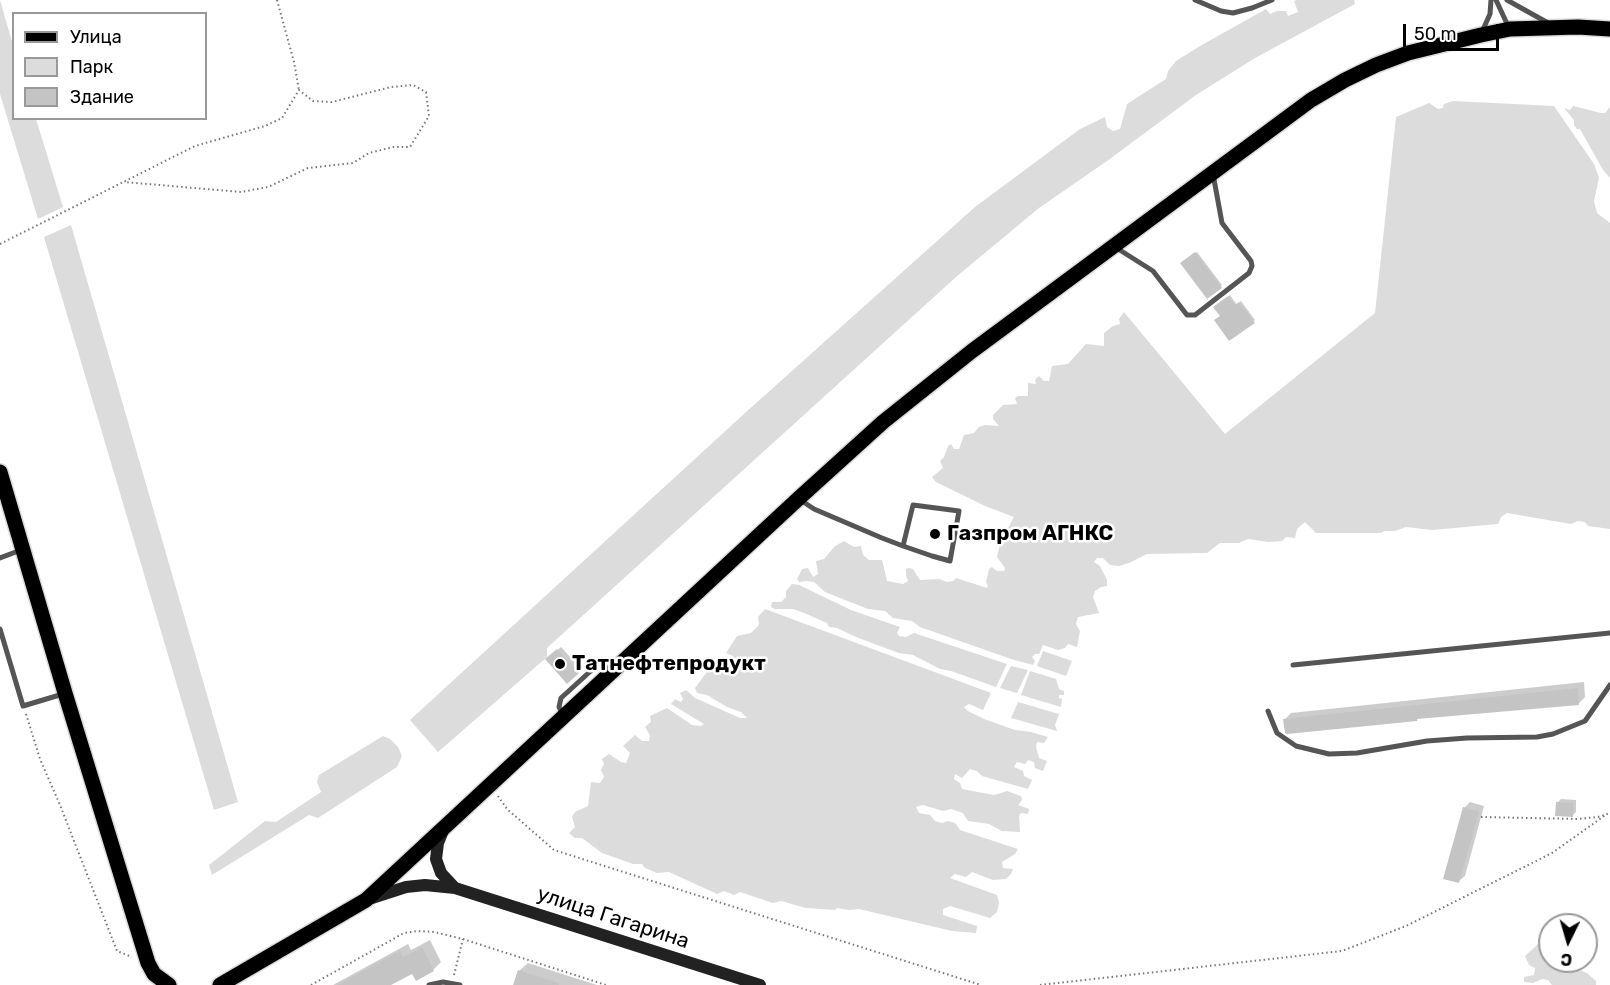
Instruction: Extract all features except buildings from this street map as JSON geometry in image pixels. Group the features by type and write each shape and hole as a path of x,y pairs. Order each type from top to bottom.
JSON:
{"main road":[{"path":"220,985 241,977 366,900 853,447 912,398 1287,117 1345,80 1376,64 1408,53 1510,29 1558,27 1610,29"},
{"path":"0,472 5,505 22,549 153,974 169,985"}],"street":[{"path":"446,825 438,843 436,859 441,873 455,888"},
{"name":"улица Гагарина","path":"366,900 406,887 455,888 760,985"}],"lane":[{"path":"1195,0 1221,11 1233,13 1252,9 1272,0"},
{"path":"1481,35 1490,14 1491,0"},
{"path":"1496,0 1510,29"},
{"path":"1507,0 1558,27"},
{"path":"1114,246 1153,271 1187,315 1195,315 1249,273 1252,266 1251,261 1222,223 1213,172"},
{"path":"798,499 814,509 903,546 950,561 959,511 913,505 903,546"},
{"path":"0,558 22,549"},
{"path":"0,629 23,706 65,693"},
{"path":"1293,665 1610,633"},
{"path":"1268,711 1277,733 1296,746 1329,754 1357,753 1426,741 1537,737 1553,734 1585,721 1610,685"},
{"path":"429,985 435,982 460,985"}],"path":[{"path":"0,244 195,146 265,126 282,118 299,90 277,0"},
{"path":"124,182 241,192 268,187 308,168 353,163 369,153 393,147 410,147 429,116 426,92 413,85 391,87 332,102 313,101 299,90"},
{"path":"23,706 40,759 117,951 153,974"},
{"path":"490,784 507,809 554,850 981,985"},
{"path":"1481,818 1577,819 1609,813"},
{"path":"1040,985 1342,951 1406,926 1552,853 1609,813"},
{"path":"311,985 404,933 418,931 434,932 463,939 606,985"},
{"path":"452,983 463,939"}],"green space":[{"path":"0,0 12,42 12,120 36,120 63,207 38,219 0,94"},
{"path":"1354,0 1355,4 1255,58 1196,95 1039,208 956,277 547,648 547,657 438,752 410,720 745,413 975,207 1080,129 1105,117 1107,127 1113,131 1120,129 1127,104 1166,79 1168,71 1176,61 1266,9 1270,14 1286,11 1288,16 1298,12 1294,1"},
{"path":"1453,101 1554,106 1594,164 1599,178 1594,201 1597,213 1610,223 1610,529 1588,526 1585,522 1578,521 1571,524 1507,513 1501,517 1498,524 1432,530 1406,527 1381,533 1316,533 1305,522 1297,529 1295,538 1286,537 1282,541 1268,542 1248,539 1239,543 1220,543 1207,553 1147,554 1119,566 1110,565 1103,558 1097,558 1094,562 1100,566 1107,580 1107,586 1095,591 1093,597 1099,613 1078,617 1076,624 1080,631 1077,647 1068,644 1065,648 1058,650 1043,645 1039,654 1032,657 1035,661 1033,665 920,627 912,621 893,618 885,611 868,609 825,592 814,582 799,582 797,579 802,569 808,568 813,577 818,574 816,561 824,559 835,546 844,541 854,547 861,546 863,555 869,560 882,560 887,581 903,584 908,581 906,569 909,568 913,569 920,580 939,579 947,582 956,578 987,588 989,569 992,567 997,571 1004,571 1005,568 997,557 1001,540 1011,537 1008,528 1014,517 985,506 936,482 932,477 943,468 940,461 948,446 951,444 954,449 959,449 964,435 974,433 979,427 985,425 999,426 993,419 993,415 1003,405 1017,404 1015,398 1028,396 1028,383 1036,384 1035,380 1039,376 1044,381 1049,381 1052,366 1068,364 1086,344 1104,346 1104,333 1120,324 1119,319 1124,312 1225,434 1375,313 1396,117 1429,103 1438,109"},
{"path":"1573,106 1601,113 1605,113 1610,107 1610,178 1580,129 1577,129 1574,120 1564,108 1570,110"},
{"path":"71,225 238,802 214,810 44,237"},
{"path":"792,584 799,585 851,610 900,627 897,633 899,636 906,637 914,633 1007,664 996,687 940,669 913,655 899,653 837,628 829,627 827,623 793,609 771,607 772,602 781,602 786,597 786,591"},
{"path":"765,609 991,693 983,710 969,704 964,707 984,719 1015,730 1048,737 1044,743 1037,742 1036,747 1039,758 1047,761 1043,771 1035,768 1034,762 1028,760 1025,764 1017,762 1014,767 1023,771 1024,776 1032,780 1028,789 982,776 970,769 962,778 955,774 954,779 960,783 962,789 994,795 1007,791 1021,796 1022,800 1018,805 1029,809 1028,814 1021,813 1019,816 1020,832 1002,831 989,824 968,821 963,813 951,809 943,811 923,805 916,807 919,813 930,815 935,821 955,823 960,830 1018,849 1015,854 1002,862 1003,868 1013,869 1006,879 993,880 972,872 966,877 955,874 950,878 997,895 999,903 997,912 990,918 950,906 943,909 943,915 977,926 976,933 952,931 859,909 806,908 781,901 773,903 740,892 734,895 724,891 717,894 669,872 657,873 645,868 642,864 633,864 602,853 582,838 575,838 569,833 575,827 572,817 575,812 588,806 591,782 600,783 604,777 601,770 604,764 602,759 609,754 626,763 630,753 623,746 635,735 642,741 649,741 650,735 645,727 651,722 650,716 667,708 692,725 704,724 671,704 675,699 681,702 683,699 680,693 686,690 695,698 740,718 747,718 741,712 707,695 697,693 695,688 715,661 730,663 733,656 726,653 737,636 751,633 759,625 758,617"},
{"path":"1043,651 1072,661 1066,676 1037,666"},
{"path":"1011,666 1028,670 1017,693 1000,688"},
{"path":"1030,671 1056,679 1059,689 1064,691 1064,695 1059,695 1062,699 1061,707 1021,695"},
{"path":"1018,702 1059,714 1055,725 1057,731 1011,718"},
{"path":"383,736 398,747 402,756 397,767 318,818 309,815 212,875 209,865 265,821 276,822 321,792 317,782 319,775"},
{"path":"1538,944 1538,973 1587,973 1596,981 1596,985 1552,985 1548,980 1542,979 1533,983 1524,982 1524,977 1534,975 1535,968 1529,965 1525,956"}],"place":[{"name":"Газпром АГНКС","path":"935,534"},
{"name":"Татнефтепродукт","path":"560,664"}]}
